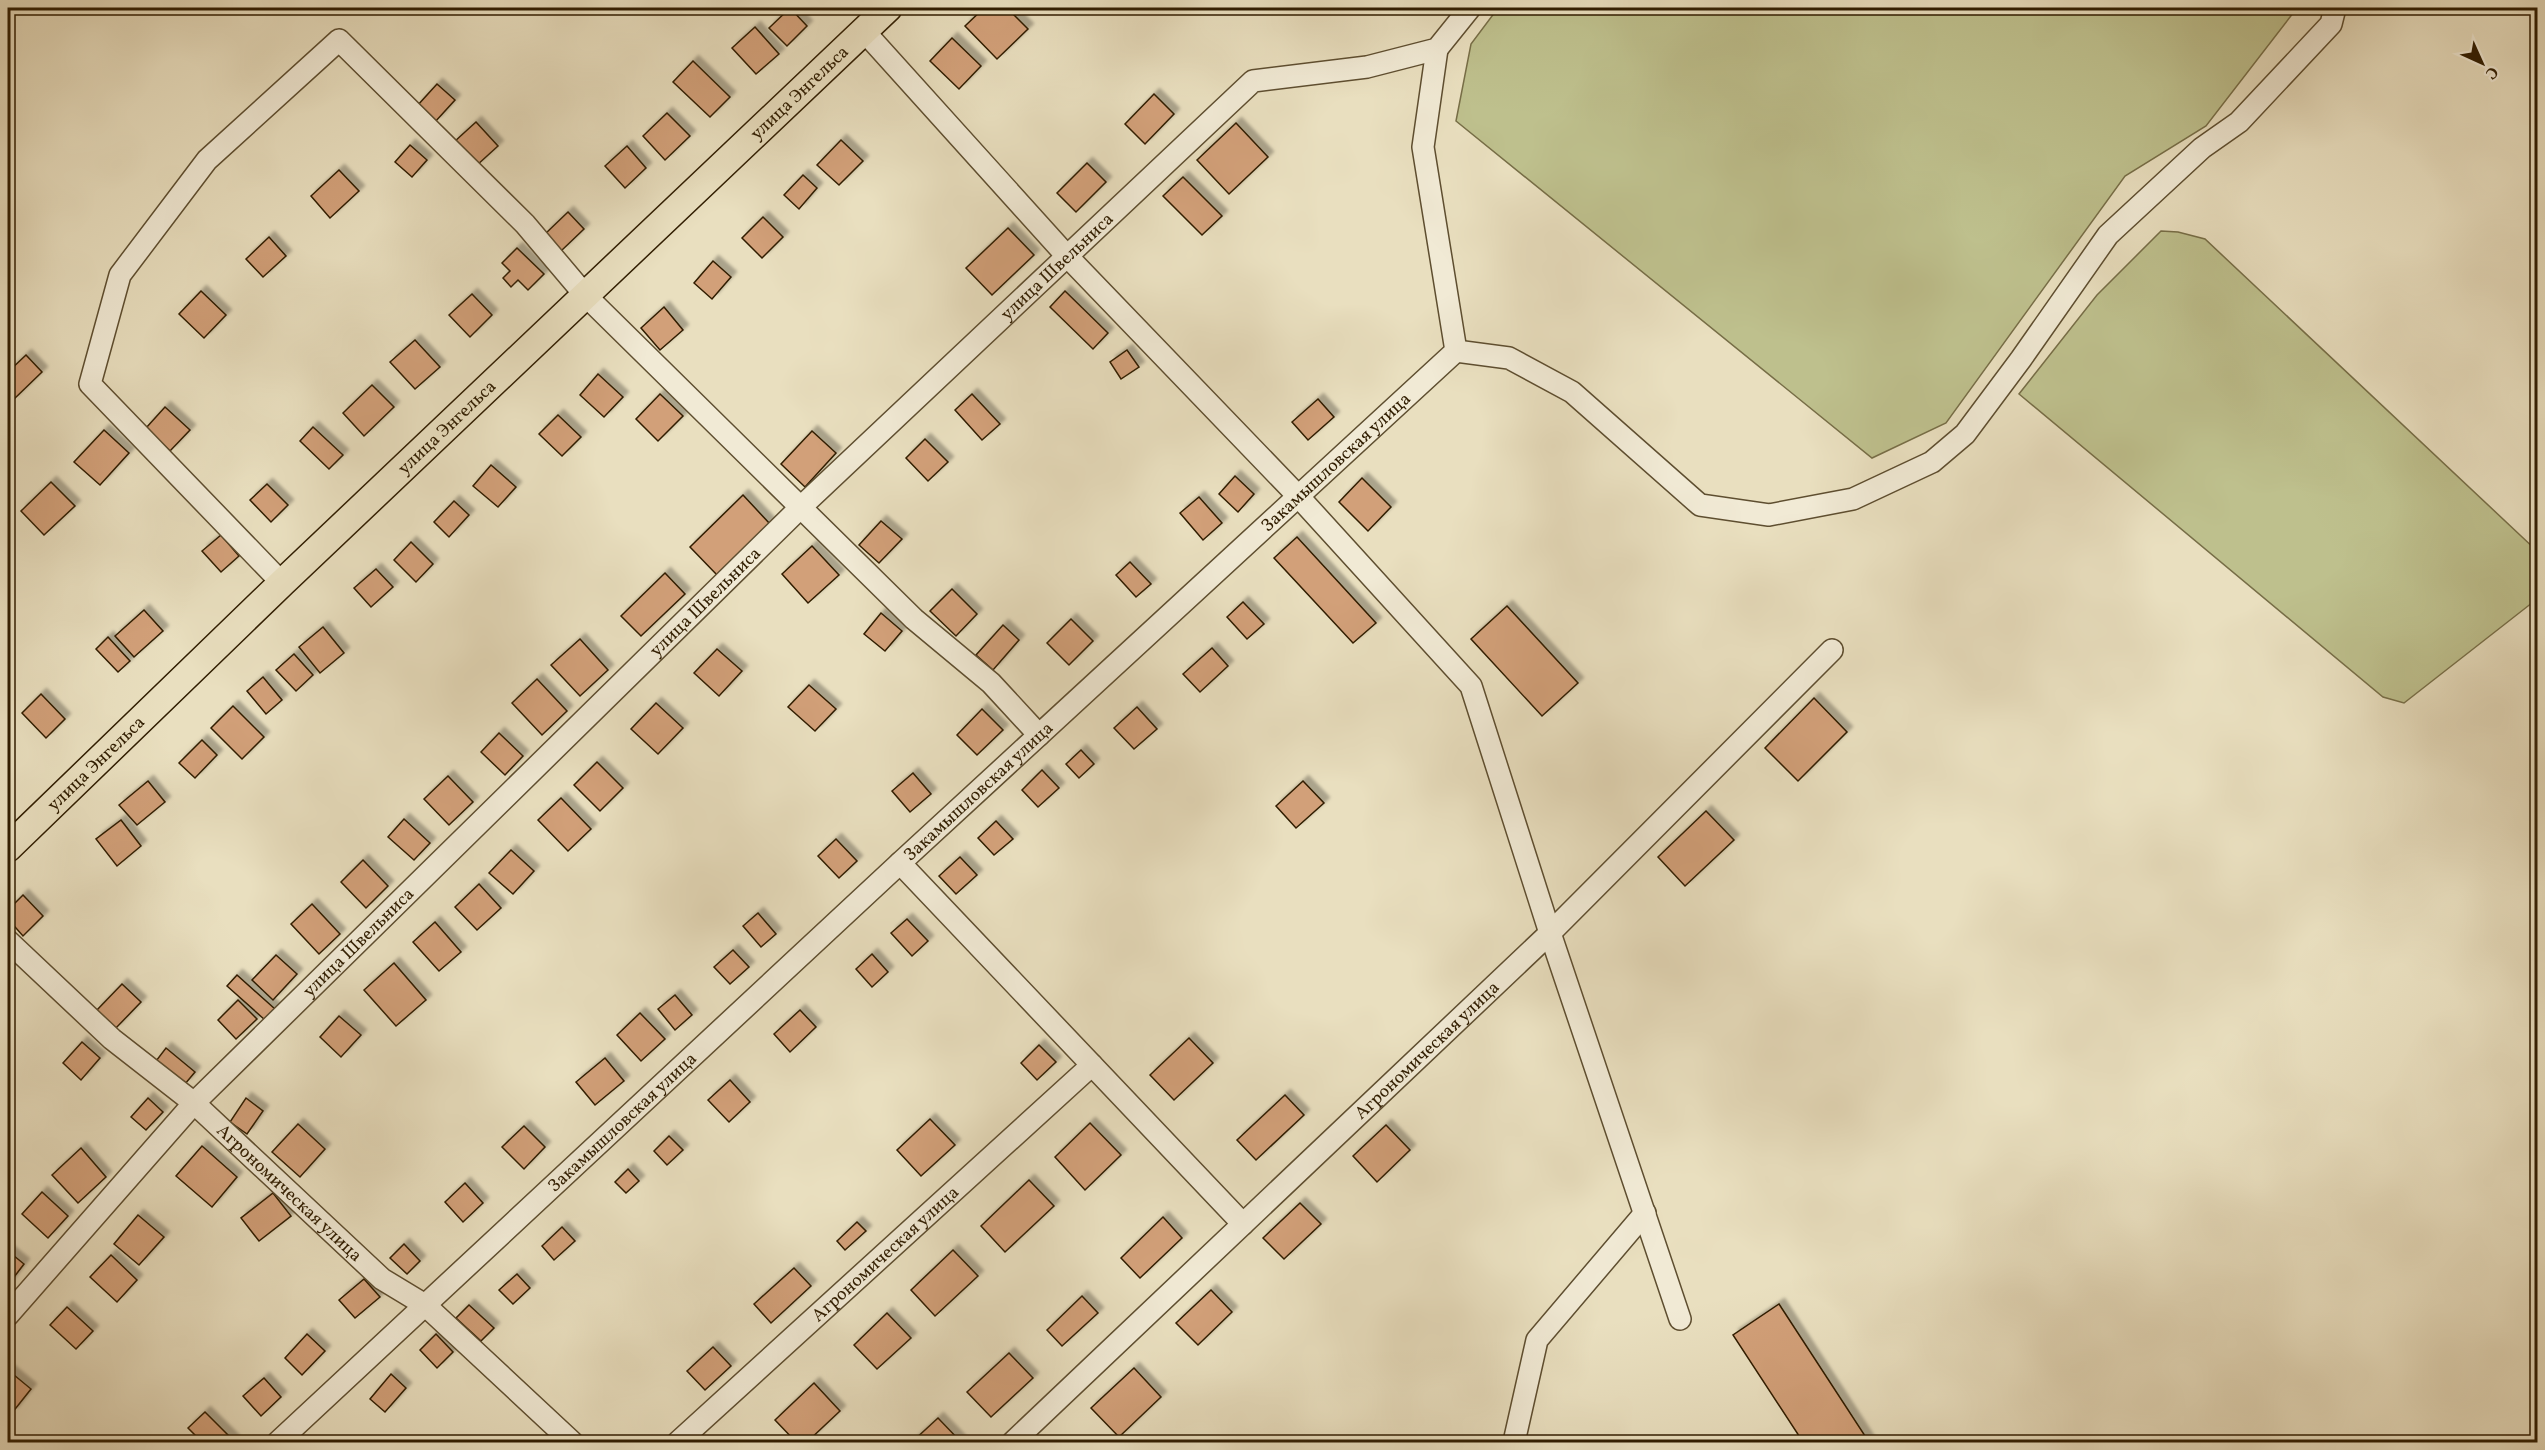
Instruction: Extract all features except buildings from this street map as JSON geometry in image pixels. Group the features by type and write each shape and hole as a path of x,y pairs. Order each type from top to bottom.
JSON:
{"main road":[{"name":"улица Энгельса","path":"8,848 873,16"}],"street":[{"path":"1470,8 1437,49 1423,147 1456,351 1509,358 1572,392 1700,505 1769,515 1853,499 1932,462 1965,434 2108,235 2202,148 2239,122 2331,24 2335,8"},
{"path":"873,16 1065,255 1298,496 1471,686 1550,933 1680,1319"},
{"path":"282,583 90,384 120,275 207,160 339,40 525,224 585,295 802,506 914,619 991,683 1039,735"},
{"name":"улица Швельниса","path":"8,1315 194,1103 802,506 1065,255 1253,81 1367,67 1437,49"},
{"name":"Закамышловская улица","path":"278,1443 900,863 1456,351"},
{"name":"Агрономическая улица","path":"1013,1443 1550,933 1832,650"},
{"path":"900,863 1243,1224"},
{"name":"Агрономическая улица","path":"8,941 112,1039 194,1103 382,1279 425,1305 572,1443"},
{"name":"Агрономическая улица","path":"678,1443 1092,1065"},
{"path":"1514,1443 1537,1340 1645,1213"}],"green space":[{"path":"1498,8 2297,8 2206,126 2125,176 1946,423 1872,458 1456,121 1471,44"},
{"path":"2161,231 2178,232 2205,239 2537,551 2537,599 2404,703 2383,697 2019,394 2097,295"}]}
